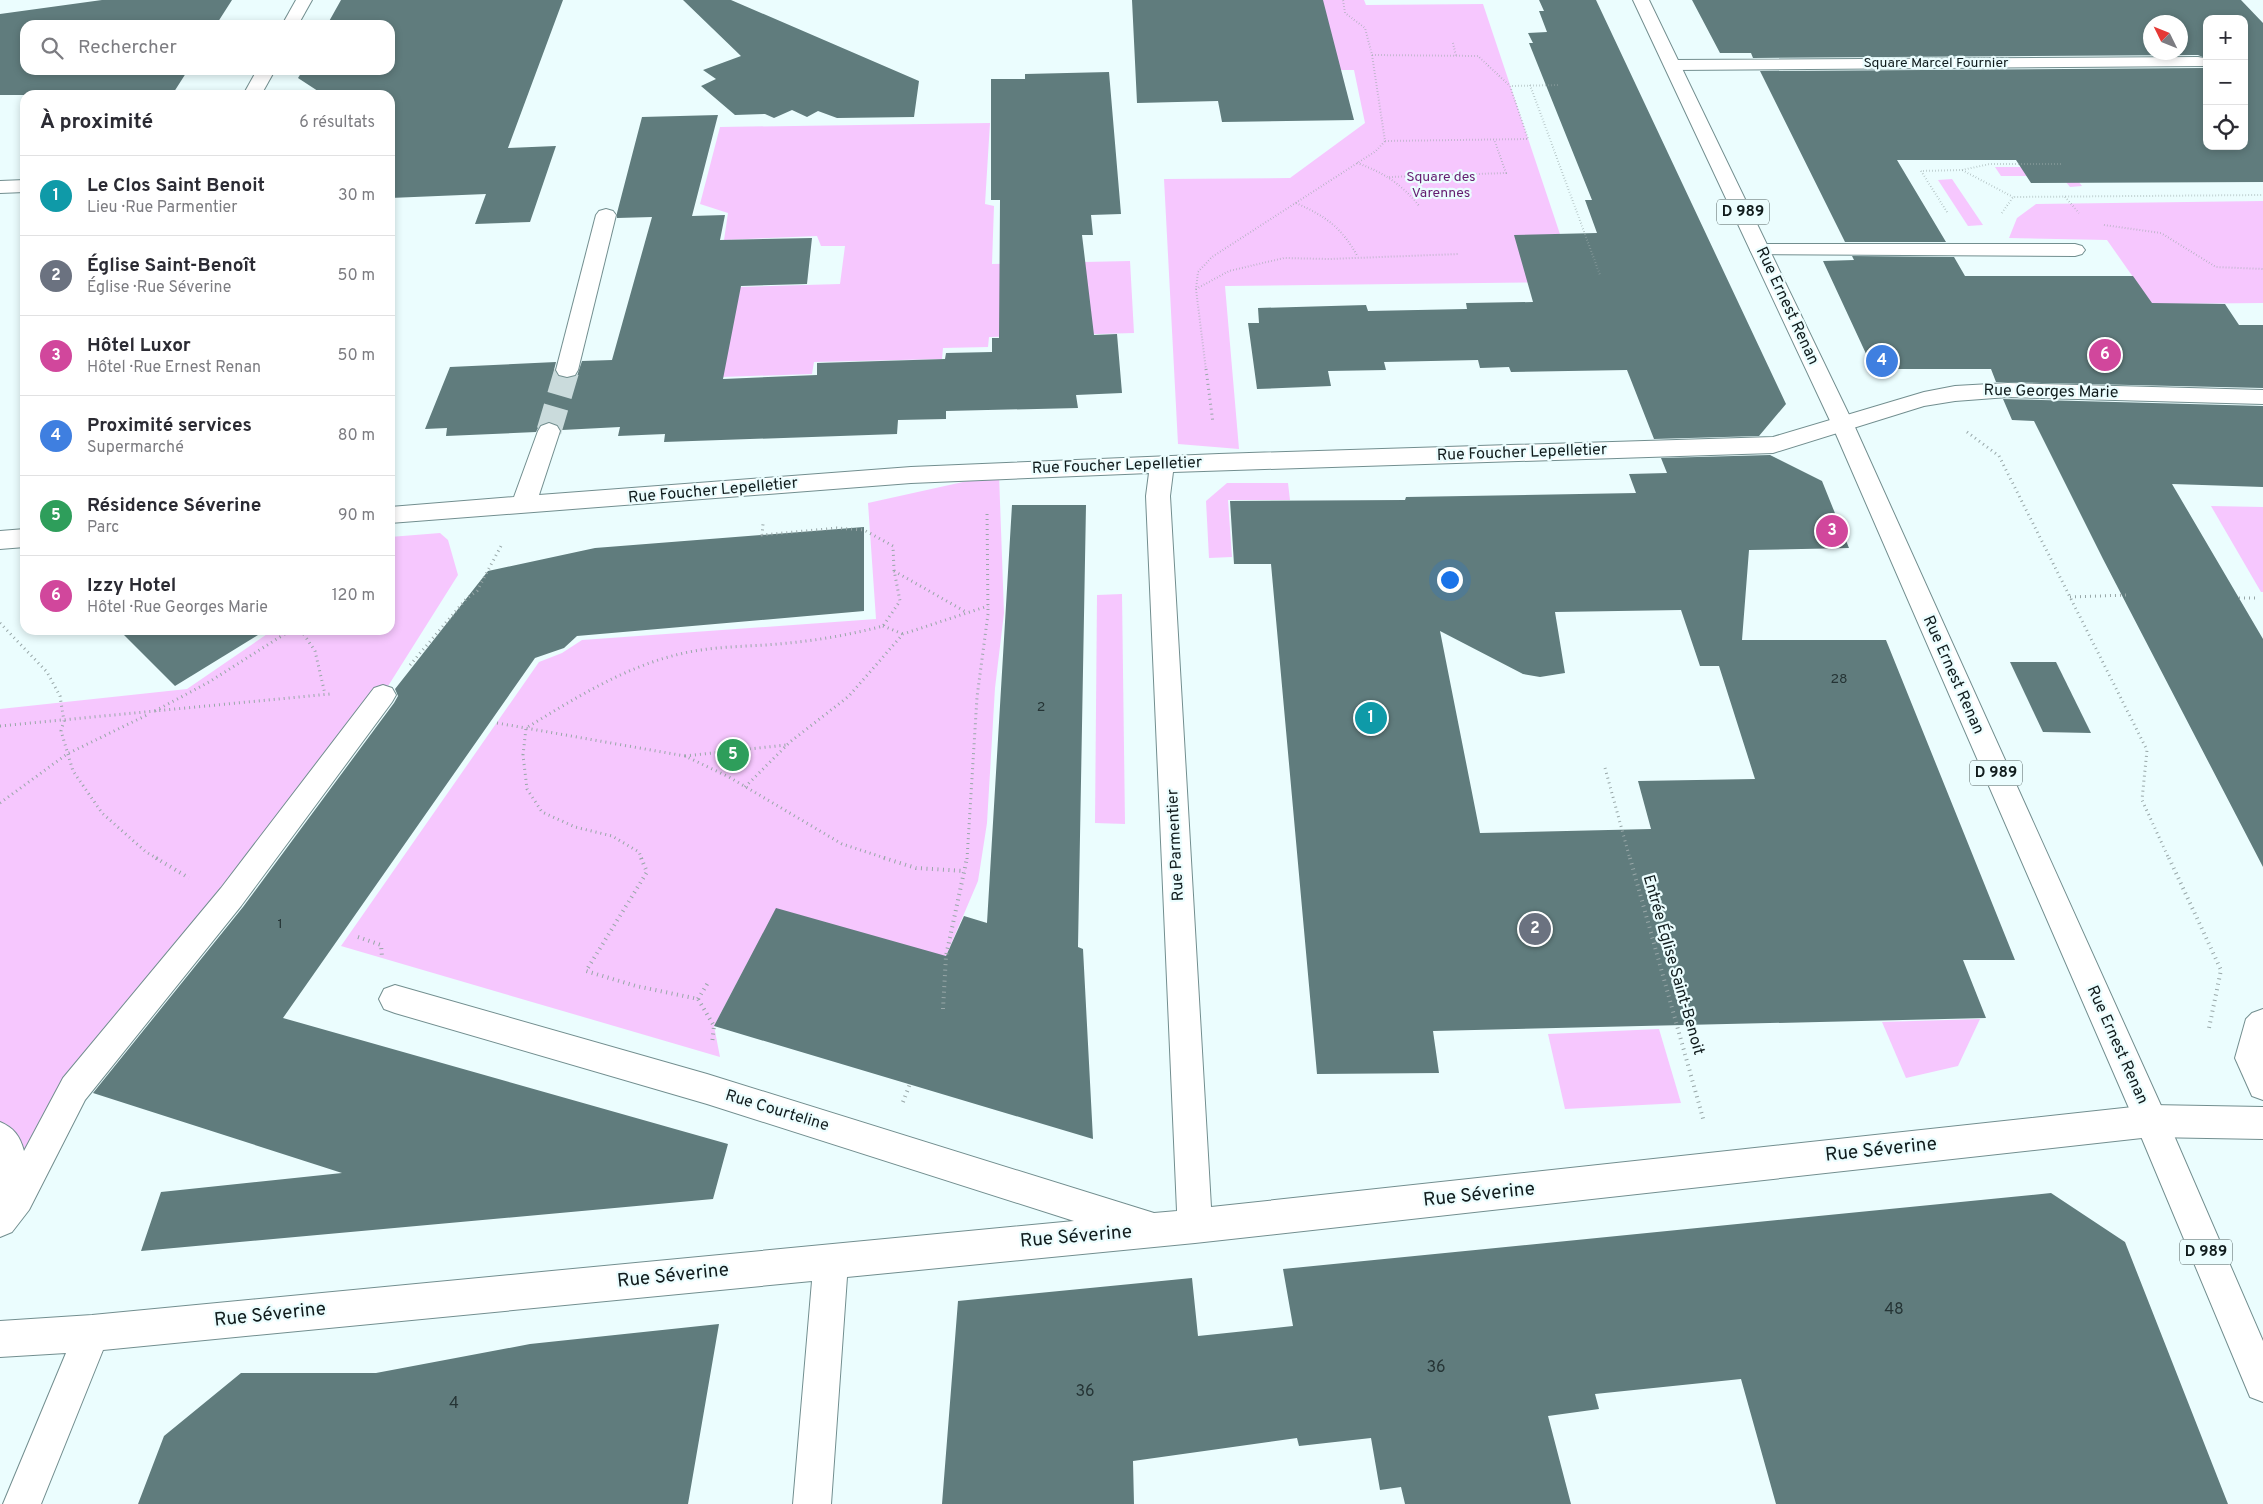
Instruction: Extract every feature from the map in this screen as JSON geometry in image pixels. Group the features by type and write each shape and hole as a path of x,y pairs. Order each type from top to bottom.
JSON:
{"street":[{"path":"293,20 304,0"},
{"name":"Rue Ernest Renan","path":"1641,0 1843,425 2151,1121 2263,1384"},
{"name":"Square Marcel Fournier","path":"1673,64 2198,62"},
{"path":"255,90 263,75"},
{"path":"0,187 20,186"},
{"path":"567,370 606,214"},
{"path":"1760,250 2075,250"},
{"name":"Rue Georges Marie","path":"1843,425 1923,399 1966,391 2008,390 2263,398"},
{"name":"Rue Foucher Lepelletier","path":"395,515 986,472 1219,462 1773,445 1843,425"},
{"path":"523,506 549,431"},
{"name":"Rue Parmentier","path":"1162,464 1159,506 1195,1226"},
{"path":"0,540 20,538"},
{"path":"8,1209 74,1089 231,897 383,695"},
{"name":"Rue Courteline","path":"395,999 707,1090 1157,1230"},
{"path":"2263,1023 2257,1029 2251,1058 2263,1085"},
{"name":"Rue Séverine","path":"0,1339 92,1332 1157,1230 2151,1121 2263,1123"},
{"path":"0,1138 6,1146 8,1209"},
{"path":"812,1504 831,1261"},
{"path":"22,1504 92,1332"}],"path":[{"path":"1343,0 1345,13 1365,28 1372,55 1385,141"},
{"path":"1453,43 1456,56"},
{"path":"1219,462 1196,289 1198,272 1212,257 1376,151 1385,141 1528,139 1510,86 1478,56 1372,55"},
{"path":"1510,86 1559,84"},
{"path":"1530,85 1600,275"},
{"path":"1389,177 1506,173 1494,139"},
{"path":"1357,163 1389,177 1410,193 1420,207"},
{"path":"1952,220 1921,171 1962,170 1990,164 2061,164"},
{"path":"1962,170 2013,197 2263,195"},
{"path":"2065,196 2082,215"},
{"path":"1976,250 2013,197"},
{"path":"1296,203 1324,215 1340,227 1358,257"},
{"path":"2097,224 2161,233 2216,267 2263,270"},
{"path":"1196,289 1229,272 1284,258 1459,254"},
{"path":"1963,428 2000,456 2147,750 2142,800 2221,970 2207,1038"},
{"path":"943,1009 946,956 965,871 977,697 988,606 986,472"},
{"path":"767,487 762,535 837,528 864,530 893,546 894,570 900,601 883,626"},
{"path":"0,726 326,694 383,695 436,636 466,598 477,592 523,506"},
{"path":"894,570 966,612"},
{"path":"2070,597 2128,595"},
{"path":"2239,598 2258,598"},
{"path":"745,787 787,745 849,696 903,634 988,606"},
{"path":"0,622 47,672 60,696 64,721 60,730 73,771 102,813 146,852 195,882 231,897"},
{"path":"526,728 598,688 666,657 716,648 779,644 854,634 883,626 903,634"},
{"path":"0,803 68,754 209,682 283,635"},
{"path":"304,635 315,651 326,694"},
{"path":"497,723 685,756 787,745"},
{"path":"526,728 523,754 527,789 542,812 575,827 612,836 639,852 647,872 586,971 636,986 698,999 714,1026 707,1090"},
{"path":"685,756 745,787 842,844 916,868 965,871"},
{"name":"Entrée Église Saint-Benoit","path":"1605,768 1718,1168"},
{"path":"358,936 381,945 382,965"},
{"path":"698,999 709,981"}],"green space":[{"name":"Square des Varennes","path":"1311,0 1364,0 1366,5 1483,4 1576,282 1225,286 1239,449 1178,444 1164,179 1290,178 1365,123 1354,70 1324,70"},
{"path":"990,123 985,204 994,206 992,264 1130,261 1134,333 989,337 988,347 943,348 942,359 814,362 812,374 721,377 739,287 840,284 845,246 821,246 817,236 724,240 728,213 700,204 720,127"},
{"path":"1995,167 2067,167 2082,186 2070,187 2061,176 2001,176"},
{"path":"1952,179 1983,225 1968,226 1938,180"},
{"path":"2263,201 2263,303 2152,304 2107,240 2009,238 2017,218 2036,204"},
{"path":"999,474 1004,613 995,688 987,823 978,881 946,956 749,960 714,1026 720,1057 341,946 539,662 562,653 582,640 876,619 868,503"},
{"path":"1227,483 1288,483 1290,500 1228,500 1232,557 1209,558 1206,501"},
{"path":"2211,506 2263,507 2263,592 2261,592"},
{"path":"440,533 448,540 458,575 378,702 0,1210 0,709 187,689 266,635 395,635 395,537"},
{"path":"1122,594 1125,824 1095,823 1097,595"},
{"path":"1980,1019 1958,1066 1906,1078 1882,1022"},
{"path":"1659,1029 1681,1103 1565,1109 1548,1034"}],"building":[{"path":"102,0 232,0 219,20 20,20 20,75 185,75 175,90 20,90 20,95 0,95 0,14"},
{"path":"341,0 563,0 508,148 556,146 530,222 475,224 486,194 395,198 395,90 316,90 298,78 300,75 395,75 395,20 330,20"},
{"path":"683,0 731,0 919,81 914,117 837,118 818,111 807,117 792,110 774,118 765,114 735,115 701,86 716,79 703,70 741,56"},
{"path":"1132,0 1323,0 1354,120 1222,122 1218,101 1137,103"},
{"path":"1539,0 1596,0 1786,404 1759,436 1654,439 1627,370 1511,372 1509,367 1480,368 1478,360 1384,362 1386,370 1328,371 1331,386 1257,389 1248,323 1259,323 1258,308 1366,305 1368,311 1467,309 1466,303 1533,302 1514,235 1597,233 1585,200 1592,200 1529,43 1533,43 1528,33 1547,32 1539,11 1544,11"},
{"path":"1692,0 2241,0 2263,23 2263,182 2031,183 2016,160 1897,160 1946,242 1845,242 1760,71 2203,68 2203,150 2248,150 2248,15 2203,15 2203,57 2188,55 2188,15 2143,15 2143,55 1753,58 1751,53 1720,53"},
{"path":"1109,72 1121,214 1091,215 1093,235 1082,235 1094,335 1117,334 1122,393 1076,395 1078,408 946,411 946,419 898,420 897,434 664,442 665,434 618,436 620,427 562,430 558,424 550,421 540,424 536,432 446,436 447,428 425,429 450,367 556,362 554,370 557,376 567,379 577,376 582,361 612,360 652,217 617,218 642,117 718,115 692,216 725,215 720,240 812,238 807,284 741,286 723,379 817,375 817,363 945,359 946,353 992,352 992,338 999,338 1000,200 991,200 991,79 1025,79 1025,74"},
{"path":"1852,256 1954,257 1965,276 2133,276 2152,303 2225,304 2239,325 2263,325 2263,388 1996,382 1991,369 1890,369 1868,358 1823,261 1854,260"},
{"path":"2003,399 2263,406 2263,487 2172,484 2263,639 2263,867 2103,559 2034,421 2012,420"},
{"path":"1770,455 1822,481 1849,548 1749,550 1742,640 1886,640 2015,960 1963,960 1986,1018 1433,1031 1439,1073 1317,1074 1271,564 1234,564 1230,501 1405,500 1406,497 1636,493 1629,474 1667,473 1661,458","holes":["1681,610 1700,666 1719,666 1755,779 1638,781 1651,829 1480,833 1440,631 1523,674 1540,677 1565,673 1555,612"]},
{"path":"1012,505 1086,505 1078,947 1083,949 1093,1139 714,1026 776,908 946,956 964,916 987,923"},
{"path":"864,527 864,611 577,636 564,648 535,658 283,1018 728,1144 713,1199 141,1251 161,1192 342,1173 93,1093 243,907 394,703 398,696 395,689 488,571 595,548"},
{"path":"124,635 258,635 175,686"},
{"path":"2010,662 2056,662 2091,733 2043,732"},
{"path":"2051,1193 2125,1242 2228,1504 1776,1504 1741,1379 1595,1394 1599,1409 1548,1416 1571,1504 1405,1504 1401,1487 1380,1490 1371,1438 1299,1446 1297,1438 1133,1461 1134,1504 942,1504 958,1301 1192,1278 1198,1336 1293,1326 1283,1269"},
{"path":"719,1324 688,1504 138,1504 164,1436 241,1373 376,1373 530,1344"}],"tunnel":[{"path":"549,431 567,370"}],"place":[{"name":"Izzy Hotel","path":"2105,355"},
{"name":"Proximité services","path":"1882,361"},
{"name":"Hôtel Luxor","path":"1832,531"},
{"name":"Le Clos Saint Benoit","path":"1371,718"},
{"name":"Résidence Séverine","path":"733,755"},
{"name":"Église Saint-Benoît","path":"1535,929"}]}
